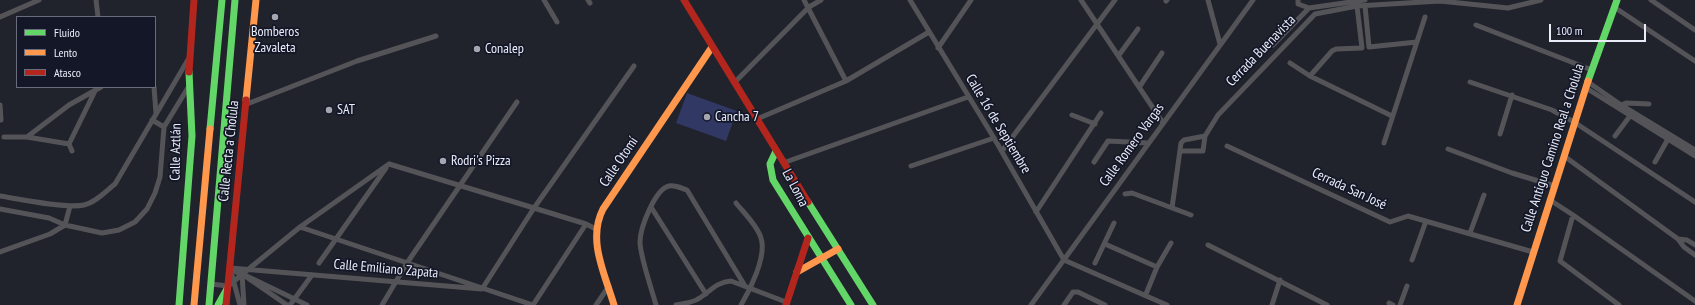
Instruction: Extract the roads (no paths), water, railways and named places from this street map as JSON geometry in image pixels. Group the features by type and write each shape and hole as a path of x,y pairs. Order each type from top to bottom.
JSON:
{"main road":[{"name":"Calle Aztlán","path":"179,305 192,136 189,86 194,0"},
{"name":"Calle Recta a Cholula","path":"194,305 222,0"},
{"name":"Calle Recta a Cholula","path":"209,305 235,0"},
{"name":"Calle Recta a Cholula","path":"226,305 230,285 230,268 256,0"},
{"path":"684,0 783,163 873,305"},
{"name":"Calle Antiguo Camino Real a Cholula","path":"1517,305 1574,122 1615,4"},
{"name":"Calle Otomí","path":"614,305 598,248 596,229 603,209 712,47"},
{"name":"La Loma","path":"776,151 770,164 773,180 851,305"},
{"path":"786,304 808,238"},
{"path":"797,272 838,249"},
{"path":"218,305 230,285"}],"street":[{"path":"0,17 39,0"},
{"path":"96,0 98,16"},
{"path":"544,0 557,22"},
{"path":"804,0 846,81"},
{"path":"734,83 809,8 821,0"},
{"name":"Calle 16 de Septiembre","path":"910,0 1002,151 1064,260"},
{"path":"938,48 971,0"},
{"path":"1081,0 1140,86 1163,123"},
{"path":"1002,151 1115,0"},
{"path":"1208,0 1220,44"},
{"name":"Calle Romero Vargas","path":"1031,305 1253,0"},
{"path":"1298,0 1298,4 1309,8 1365,3 1369,47 1417,42"},
{"name":"Cerrada Buenavista","path":"1180,151 1202,152 1205,136 1228,102 1260,73 1308,20 1316,14 1365,3 1381,2 1444,2 1508,8 1541,0"},
{"path":"1650,0 1695,30"},
{"path":"1615,4 1695,61"},
{"path":"1310,76 1332,51 1336,49 1362,48 1357,6"},
{"path":"1273,45 1309,8"},
{"path":"1384,143 1425,18"},
{"path":"1476,25 1592,70"},
{"path":"1119,55 1138,29"},
{"path":"757,119 846,81 929,32"},
{"path":"247,104 357,61 436,36"},
{"path":"1140,86 1162,53"},
{"path":"0,196 70,206 84,205 99,197 114,184 190,57"},
{"path":"1290,63 1310,76 1392,116"},
{"path":"482,289 534,208 634,66"},
{"path":"1470,82 1512,95 1552,110 1574,122 1695,202"},
{"path":"1587,85 1663,133 1668,139 1695,156"},
{"path":"0,209 49,218 65,225 102,233 118,230 135,222 147,208 155,193 160,177 164,127 189,86"},
{"path":"27,137 69,105 99,88"},
{"path":"69,144 99,88"},
{"path":"154,88 156,114"},
{"path":"1500,134 1512,95"},
{"path":"783,163 968,97"},
{"path":"382,305 407,263 517,102"},
{"path":"1620,107 1626,103 1649,104"},
{"path":"0,105 1,120"},
{"path":"1620,107 1630,116 1695,150"},
{"path":"1036,212 1101,113"},
{"path":"1072,115 1095,124"},
{"path":"1615,136 1630,116"},
{"path":"152,120 164,127"},
{"path":"1172,208 1180,151 1183,141 1205,136"},
{"path":"4,137 27,137 69,144"},
{"path":"911,166 994,138"},
{"path":"1655,162 1668,139"},
{"path":"1094,162 1108,141 1148,143"},
{"path":"69,144 72,151"},
{"name":"Cerrada San José","path":"1227,146 1390,222 1405,216 1426,220 1534,252"},
{"path":"1448,149 1512,173 1555,186"},
{"path":"1564,156 1678,239 1684,247 1695,255"},
{"path":"211,284 230,285 300,227 389,164"},
{"path":"389,164 586,224 596,229"},
{"path":"320,263 389,164"},
{"path":"656,305 640,243 642,230 651,207 658,194 667,186 676,186 687,190 744,286"},
{"path":"1124,194 1132,193 1190,215"},
{"path":"1470,233 1484,194"},
{"path":"1550,200 1574,214 1695,301"},
{"path":"736,203 761,238 761,255 751,289 741,305"},
{"path":"0,252 50,234 65,225 70,206"},
{"path":"651,207 706,294"},
{"path":"1574,214 1560,261 1619,305"},
{"path":"1412,260 1426,220"},
{"path":"1095,263 1114,223"},
{"path":"300,227 533,305 586,224"},
{"path":"1678,239 1688,240 1695,245"},
{"path":"1105,244 1157,267"},
{"path":"1146,294 1157,267 1171,244"},
{"path":"1208,245 1327,305"},
{"path":"1064,260 1146,294 1167,305"},
{"path":"230,268 289,305 312,275"},
{"name":"Calle Emiliano Zapata","path":"230,268 482,289"},
{"path":"242,275 307,305"},
{"path":"242,275 244,305"},
{"path":"1272,305 1280,280"},
{"path":"676,305 696,300 722,282 731,281 786,304"},
{"path":"230,285 240,305"},
{"path":"596,305 609,286"},
{"path":"1400,305 1407,286"},
{"path":"1064,305 1073,292 1078,292 1105,305"},
{"path":"1155,305 1158,300"}],"place":[{"name":"Bomberos Zavaleta","path":"275,17"},
{"name":"Conalep","path":"477,49"},
{"name":"SAT","path":"329,110"},
{"name":"Cancha 7","path":"707,117"},
{"name":"Rodri's Pizza","path":"443,161"}]}
